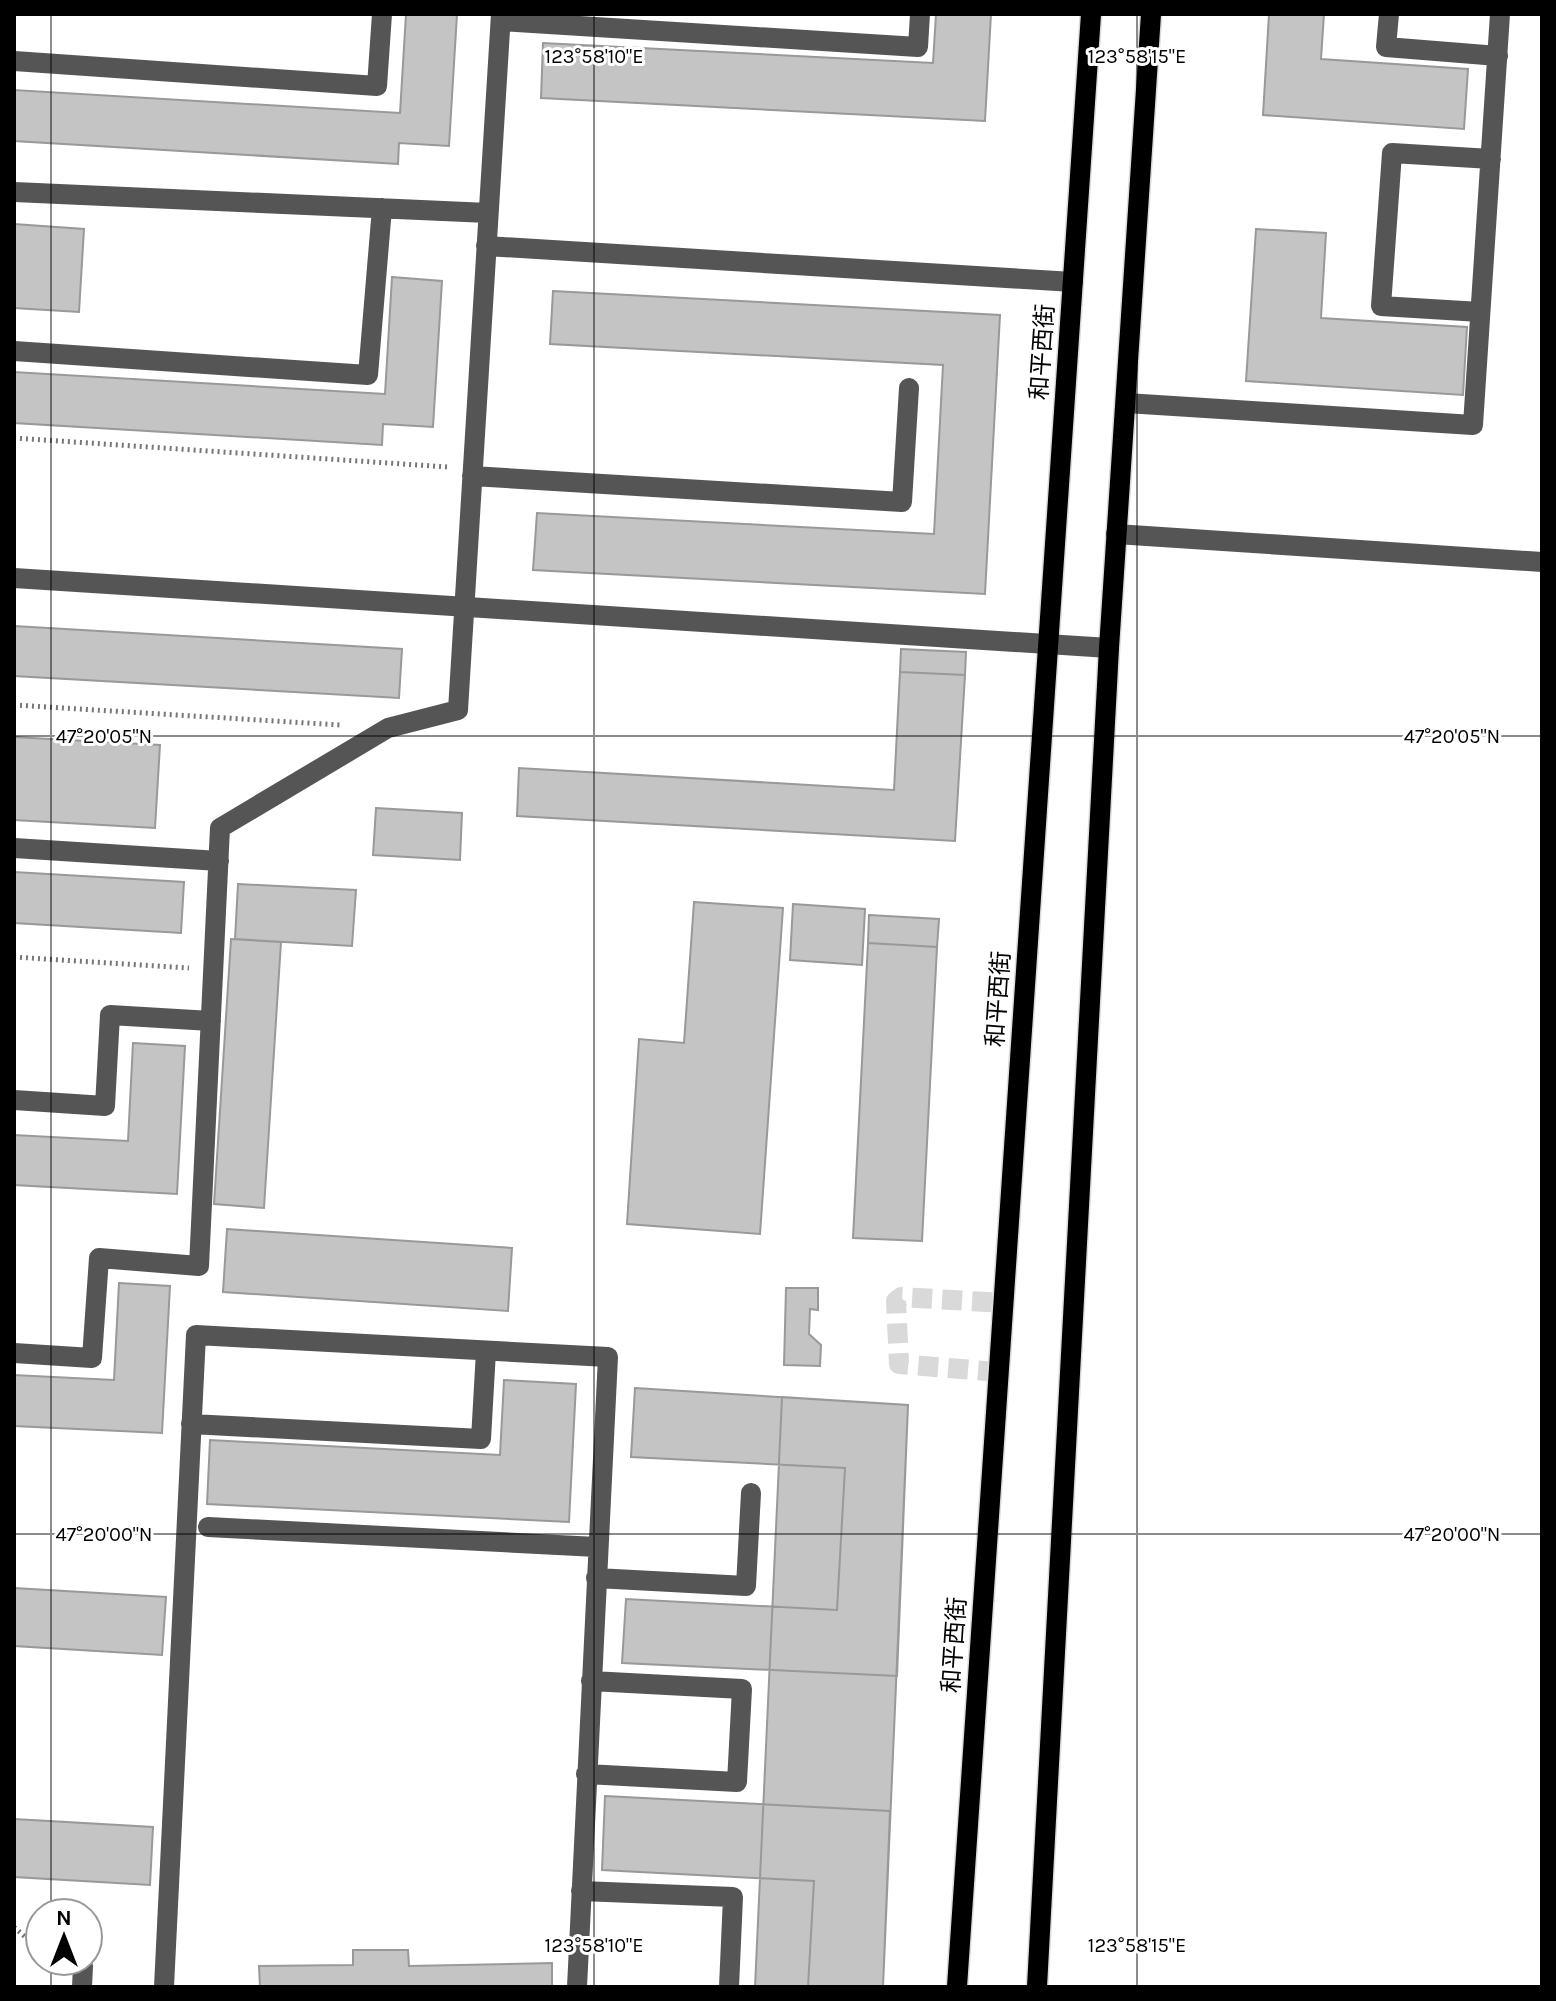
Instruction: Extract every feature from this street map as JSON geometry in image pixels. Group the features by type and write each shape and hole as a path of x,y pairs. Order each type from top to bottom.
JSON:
{"main road":[{"name":"和平西街","path":"957,1987 1091,14"},
{"path":"1037,1987 1109,648 1151,14"}],"street":[{"path":"14,61 377,86 382,14"},
{"path":"14,1353 92,1358 99,1258 199,1266 220,828 388,728 458,710 501,17 918,47 920,14"},
{"path":"1389,14 1386,47 1498,56"},
{"path":"1126,403 1473,425 1500,14"},
{"path":"1480,312 1381,306 1382,290 1392,153 1491,159"},
{"path":"14,192 488,213"},
{"path":"14,351 368,375 382,208"},
{"path":"486,246 1073,282"},
{"path":"473,472 902,502 909,388"},
{"path":"1116,534 1542,562"},
{"path":"14,578 1109,648"},
{"path":"14,848 219,861"},
{"path":"14,1100 105,1106 110,1015 211,1021"},
{"path":"164,1987 196,1335 608,1357 577,1987"},
{"path":"191,1424 481,1439 486,1351"},
{"path":"596,1578 746,1586 751,1493"},
{"path":"208,1527 597,1547"},
{"path":"586,1774 737,1782 738,1767 742,1689 591,1681"},
{"path":"581,1891 733,1897 729,1987"}],"path":[{"path":"14,438 473,472"},
{"path":"14,705 341,725"},
{"path":"14,957 213,970"}],"building":[{"path":"406,14 457,14 449,146 399,143 398,164 14,141 14,90 400,113"},
{"path":"936,14 991,14 985,121 541,98 543,43 933,63"},
{"path":"1269,14 1324,14 1321,59 1468,69 1464,129 1263,115"},
{"path":"14,224 84,229 79,312 14,308"},
{"path":"1256,229 1326,233 1321,318 1467,327 1463,395 1246,381"},
{"path":"392,277 442,281 433,427 383,424 382,445 14,423 14,372 385,394"},
{"path":"553,291 1000,315 985,594 533,570 537,513 934,534 943,365 550,344"},
{"path":"14,626 402,649 399,698 14,676"},
{"path":"901,649 966,652 965,675 900,672"},
{"path":"900,672 965,675 955,841 517,816 519,768 894,790"},
{"path":"14,737 160,745 155,828 14,820"},
{"path":"376,808 462,813 460,860 373,855"},
{"path":"14,872 184,882 181,933 14,923"},
{"path":"238,884 356,890 352,946 235,939"},
{"path":"694,902 783,908 760,1234 627,1224 639,1039 684,1043"},
{"path":"793,904 865,909 862,965 790,960"},
{"path":"869,915 939,919 937,947 868,943"},
{"path":"231,939 281,942 264,1208 214,1204"},
{"path":"868,943 937,947 922,1241 853,1238"},
{"path":"133,1043 185,1046 177,1194 14,1185 14,1135 128,1141"},
{"path":"227,1229 512,1248 508,1311 223,1292"},
{"path":"119,1283 170,1286 162,1433 14,1426 14,1375 114,1380"},
{"path":"786,1288 818,1288 818,1310 810,1309 809,1334 821,1345 820,1366 784,1365"},
{"path":"504,1380 576,1384 569,1522 207,1504 210,1440 500,1455"},
{"path":"635,1388 908,1405 897,1676 622,1663 626,1599 837,1610 845,1468 631,1457"},
{"path":"782,1397 908,1405 883,1987 755,1987"},
{"path":"14,1588 166,1597 162,1655 14,1646"},
{"path":"605,1796 890,1811 883,1987 808,1987 814,1881 602,1870"},
{"path":"14,1819 153,1827 150,1885 14,1877"},
{"path":"353,1950 408,1950 409,1966 552,1963 552,1987 260,1987 259,1966 353,1965"}],"tunnel":[{"path":"998,1372 899,1364 896,1301 901,1297 1003,1303"}]}
